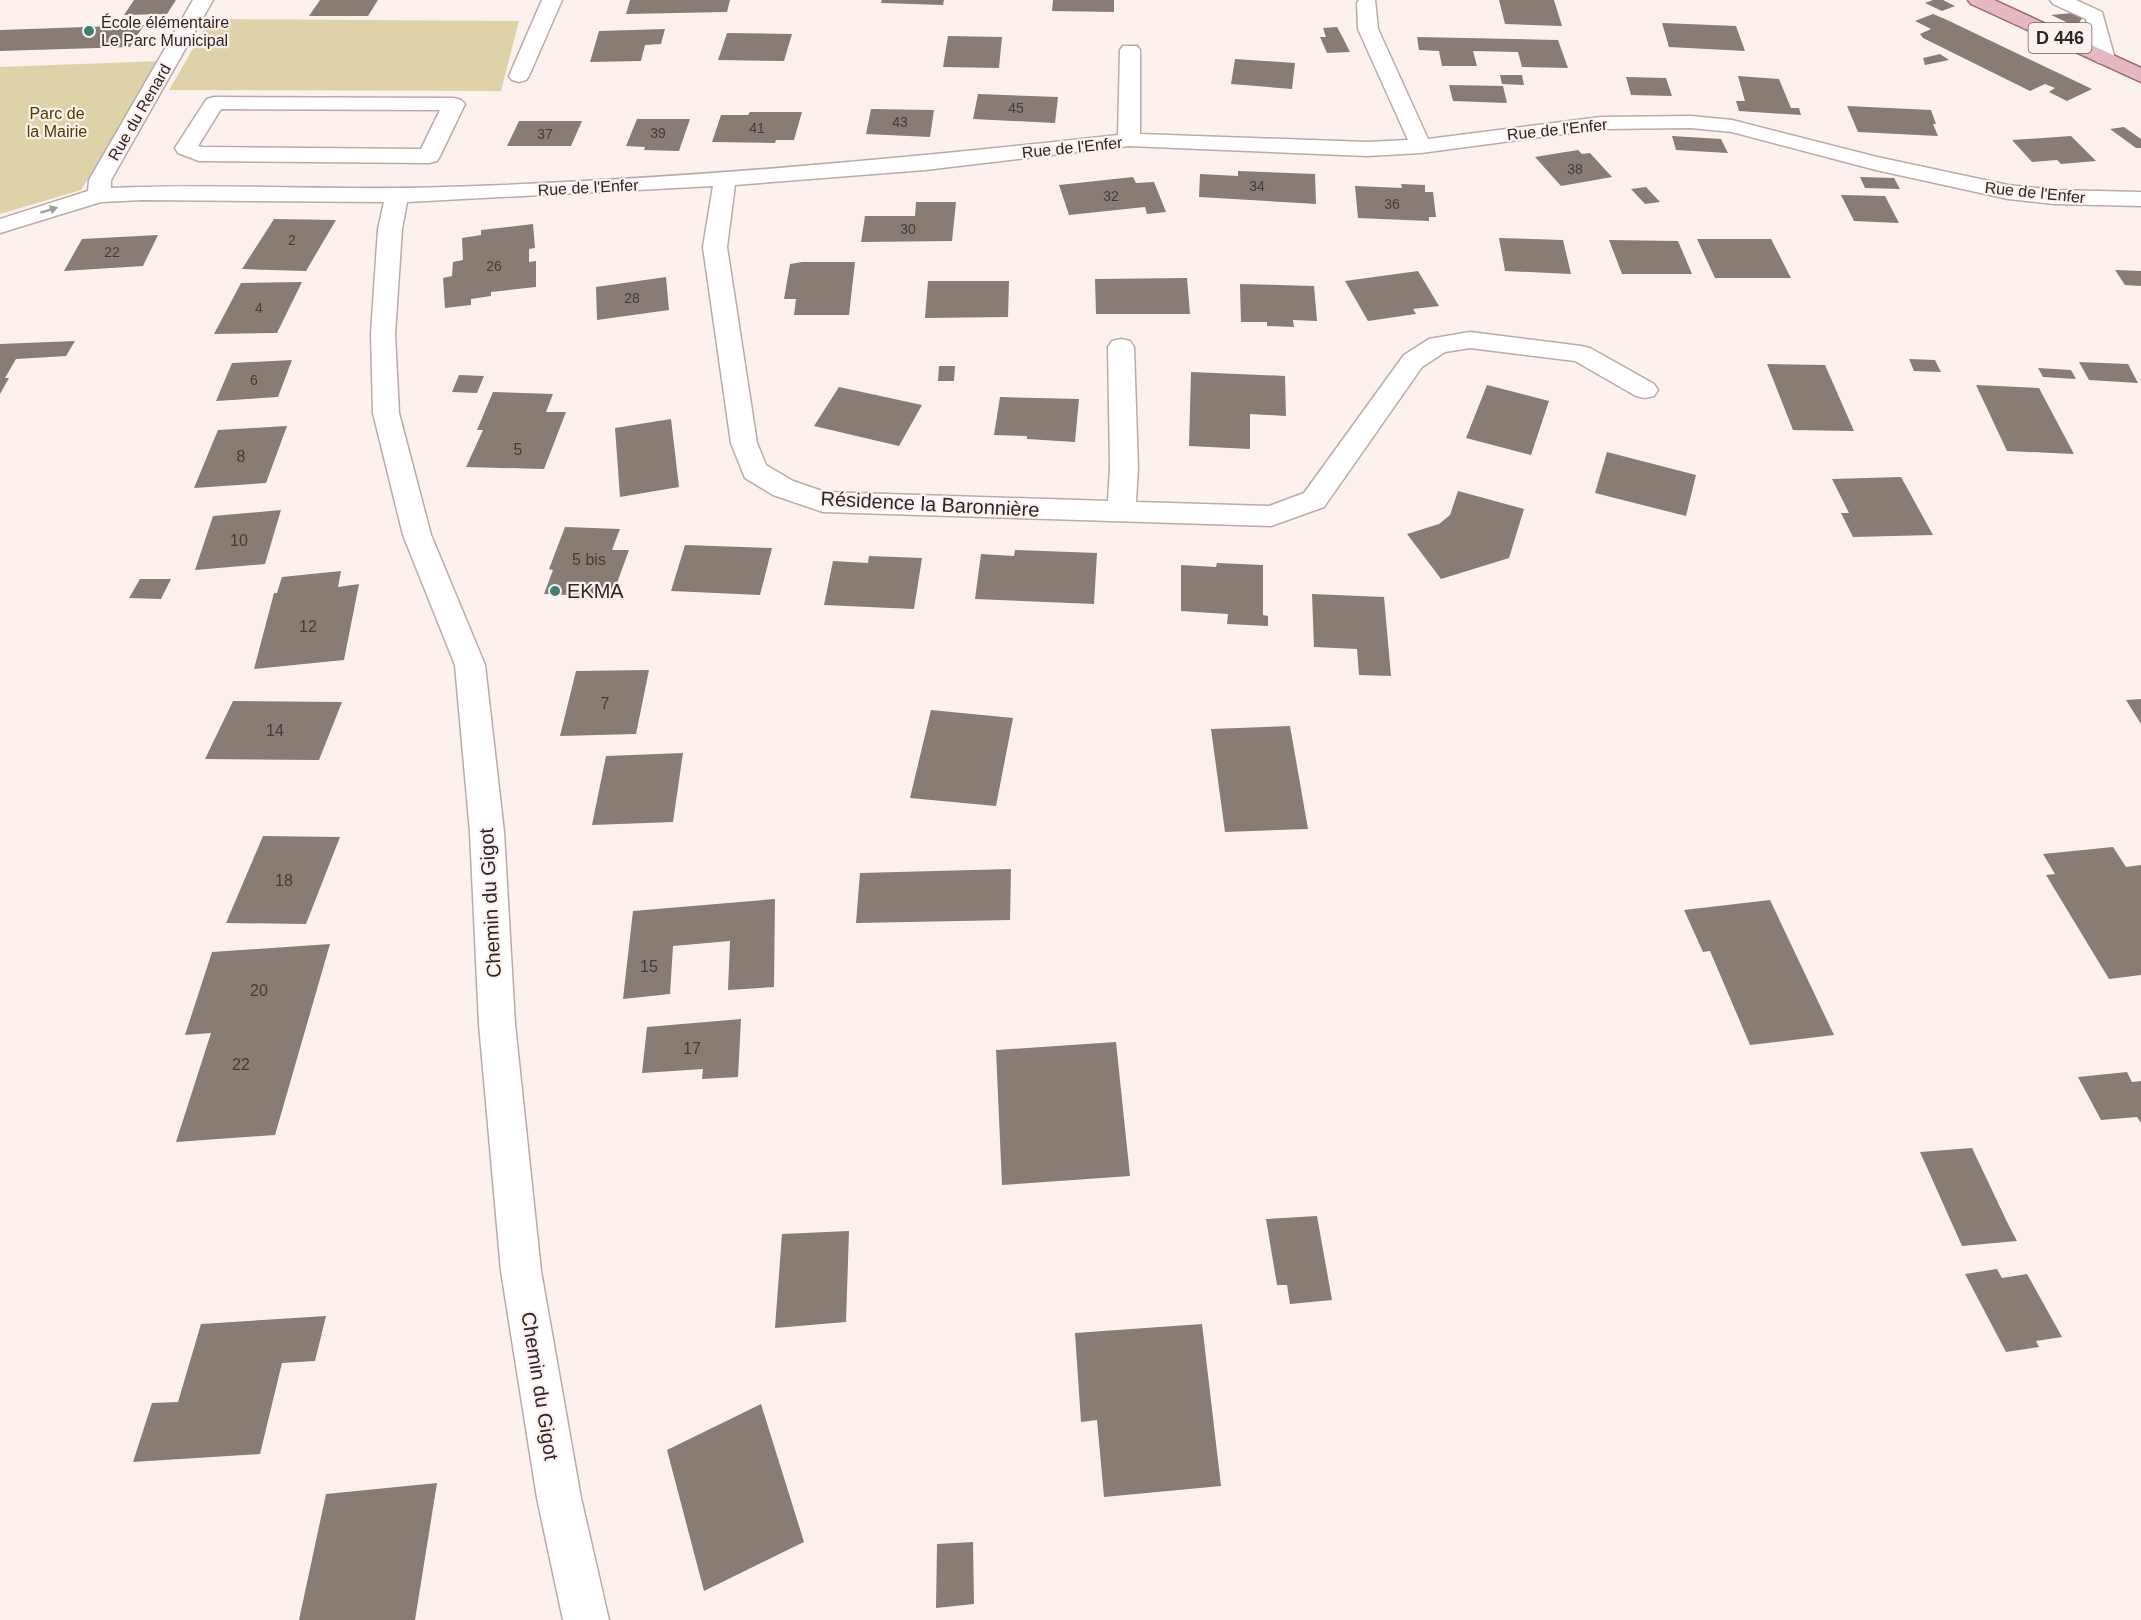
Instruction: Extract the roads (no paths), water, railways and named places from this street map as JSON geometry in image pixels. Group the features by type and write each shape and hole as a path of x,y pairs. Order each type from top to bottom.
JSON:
{"main road":[{"name":"D 446","path":"1978,0 2141,76"}],"street":[{"name":"Rue du Renard","path":"99,195 100,180 203,0"},
{"path":"519,76 552,0"},
{"path":"2060,0 2095,16 2105,59"},
{"path":"1367,3 1368,29 1421,146"},
{"path":"1129,140 1130,50"},
{"path":"214,103 454,104 429,156 342,156 199,154 186,148 214,103"},
{"name":"Rue de l'Enfer","path":"0,226 99,195 142,193 397,195 725,179 925,163 1129,140 1367,149 1421,146 1602,123 1691,122 1732,126 1887,165 2008,192 2054,197 2141,199"},
{"path":"320,196 342,156"},
{"name":"Résidence la Baronnière","path":"725,179 715,247 744,443 755,471 783,488 823,502 1271,516 1314,500 1413,361 1438,345 1470,340 1581,354 1645,390"},
{"name":"Chemin du Gigot","path":"397,195 390,229 383,334 386,413 417,535 470,665 487,832 497,1024 521,1271 559,1498 586,1620"},
{"path":"1121,348 1125,468 1121,513"}],"place":[{"name":"École élémentaire Le Parc Municipal","path":"89,31"},
{"name":"EKMA","path":"555,591"}],"park label":[{"name":"Parc de la Mairie","path":"57,122"}]}
